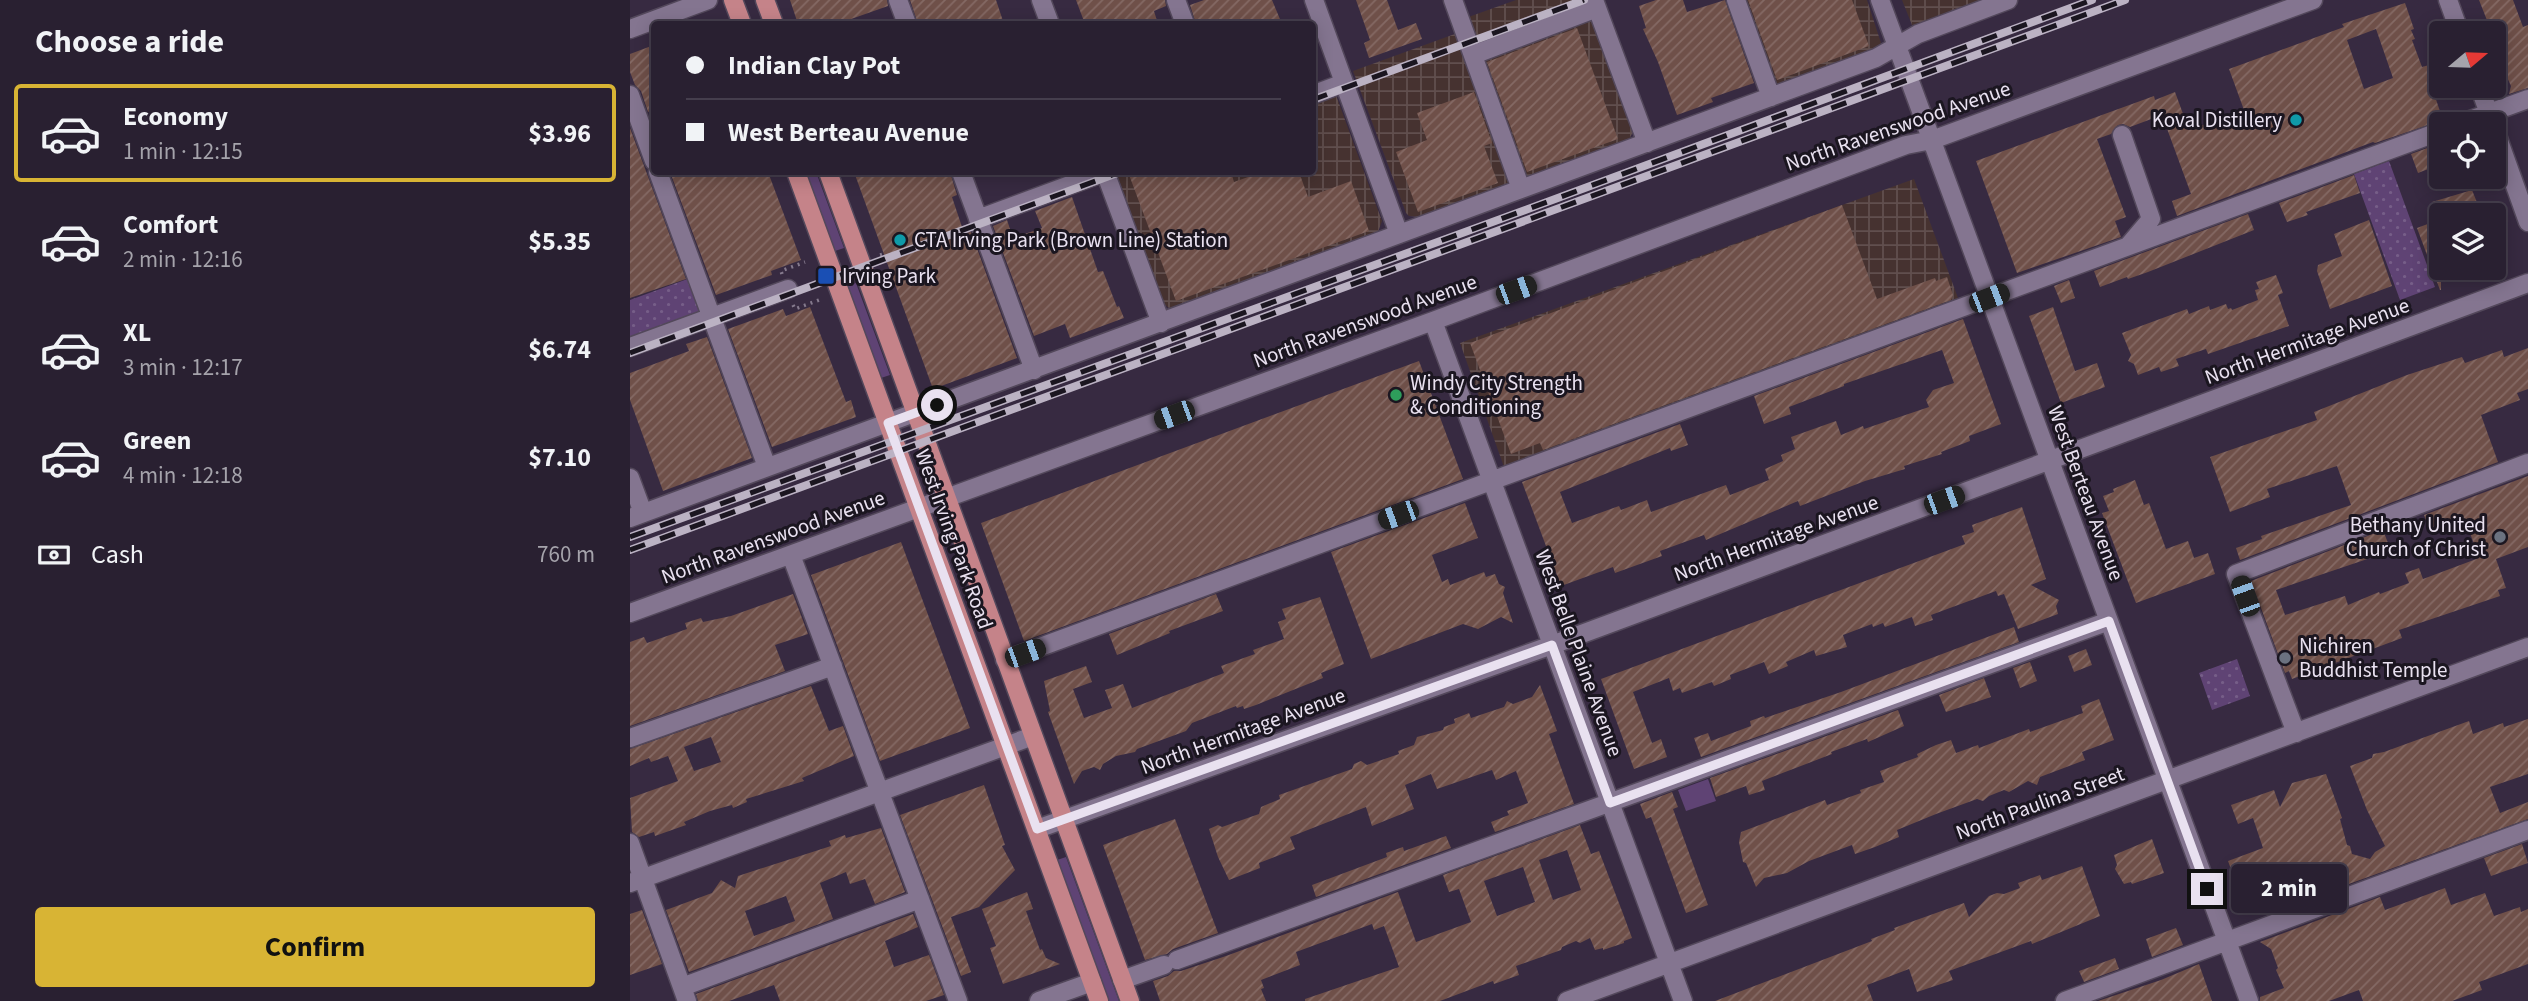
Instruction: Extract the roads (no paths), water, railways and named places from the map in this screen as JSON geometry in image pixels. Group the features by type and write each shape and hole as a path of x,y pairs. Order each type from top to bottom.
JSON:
{"main road":[{"path":"733,0 741,21"},
{"path":"765,0 773,21"},
{"name":"West Irving Park Road","path":"797,175 1099,1001"},
{"name":"West Irving Park Road","path":"829,175 1130,1001"}],"street":[{"path":"652,21 708,0"},
{"path":"898,0 906,21"},
{"path":"1041,0 1049,21"},
{"path":"1176,0 1184,21"},
{"path":"1314,0 1399,234"},
{"path":"1453,0 1521,189"},
{"path":"1736,0 1772,97"},
{"name":"West Berteau Avenue","path":"1880,0 2249,1001"},
{"path":"630,478 636,516 1876,58 1918,34 2008,0"},
{"name":"North Ravenswood Avenue","path":"630,613 1433,321 1906,145 1932,140 2313,0"},
{"path":"2448,0 2456,21"},
{"path":"1472,54 1596,4 1647,143"},
{"path":"630,29 651,21"},
{"path":"1316,94 1344,83"},
{"path":"630,95 651,153"},
{"path":"2506,113 2528,99"},
{"path":"2122,135 2151,219 2127,247"},
{"path":"1005,660 2429,135"},
{"path":"2506,161 2528,222"},
{"path":"659,175 768,467"},
{"path":"962,175 1034,370"},
{"path":"978,219 1097,175"},
{"path":"1106,175 1161,323"},
{"name":"North Hermitage Avenue","path":"1037,829 1552,645 2528,283"},
{"path":"630,347 788,289"},
{"name":"West Belle Plaine Avenue","path":"1433,321 1683,1001"},
{"path":"2296,733 2236,574 2528,463"},
{"path":"791,555 958,1001"},
{"path":"1122,980 2109,621"},
{"name":"North Paulina Street","path":"1567,1001 2528,647"},
{"path":"630,738 833,666"},
{"path":"637,881 1033,736"},
{"path":"2065,1001 2528,830"},
{"path":"630,843 637,881 685,994 920,899"},
{"path":"1039,1001 1091,982"}],"railway":[{"path":"1316,99 1584,0"},
{"path":"630,537 2092,0"},
{"path":"630,550 2125,0"},
{"path":"630,353 1112,175"}],"place":[{"name":"Koval Distillery","path":"2296,120"},
{"name":"CTA Irving Park (Brown Line) Station","path":"900,240"},
{"name":"Irving Park","path":"826,276"},
{"name":"Windy City Strength & Conditioning","path":"1396,395"},
{"name":"Bethany United Church of Christ","path":"2500,537"},
{"name":"Nichiren Buddhist Temple","path":"2285,658"}]}
